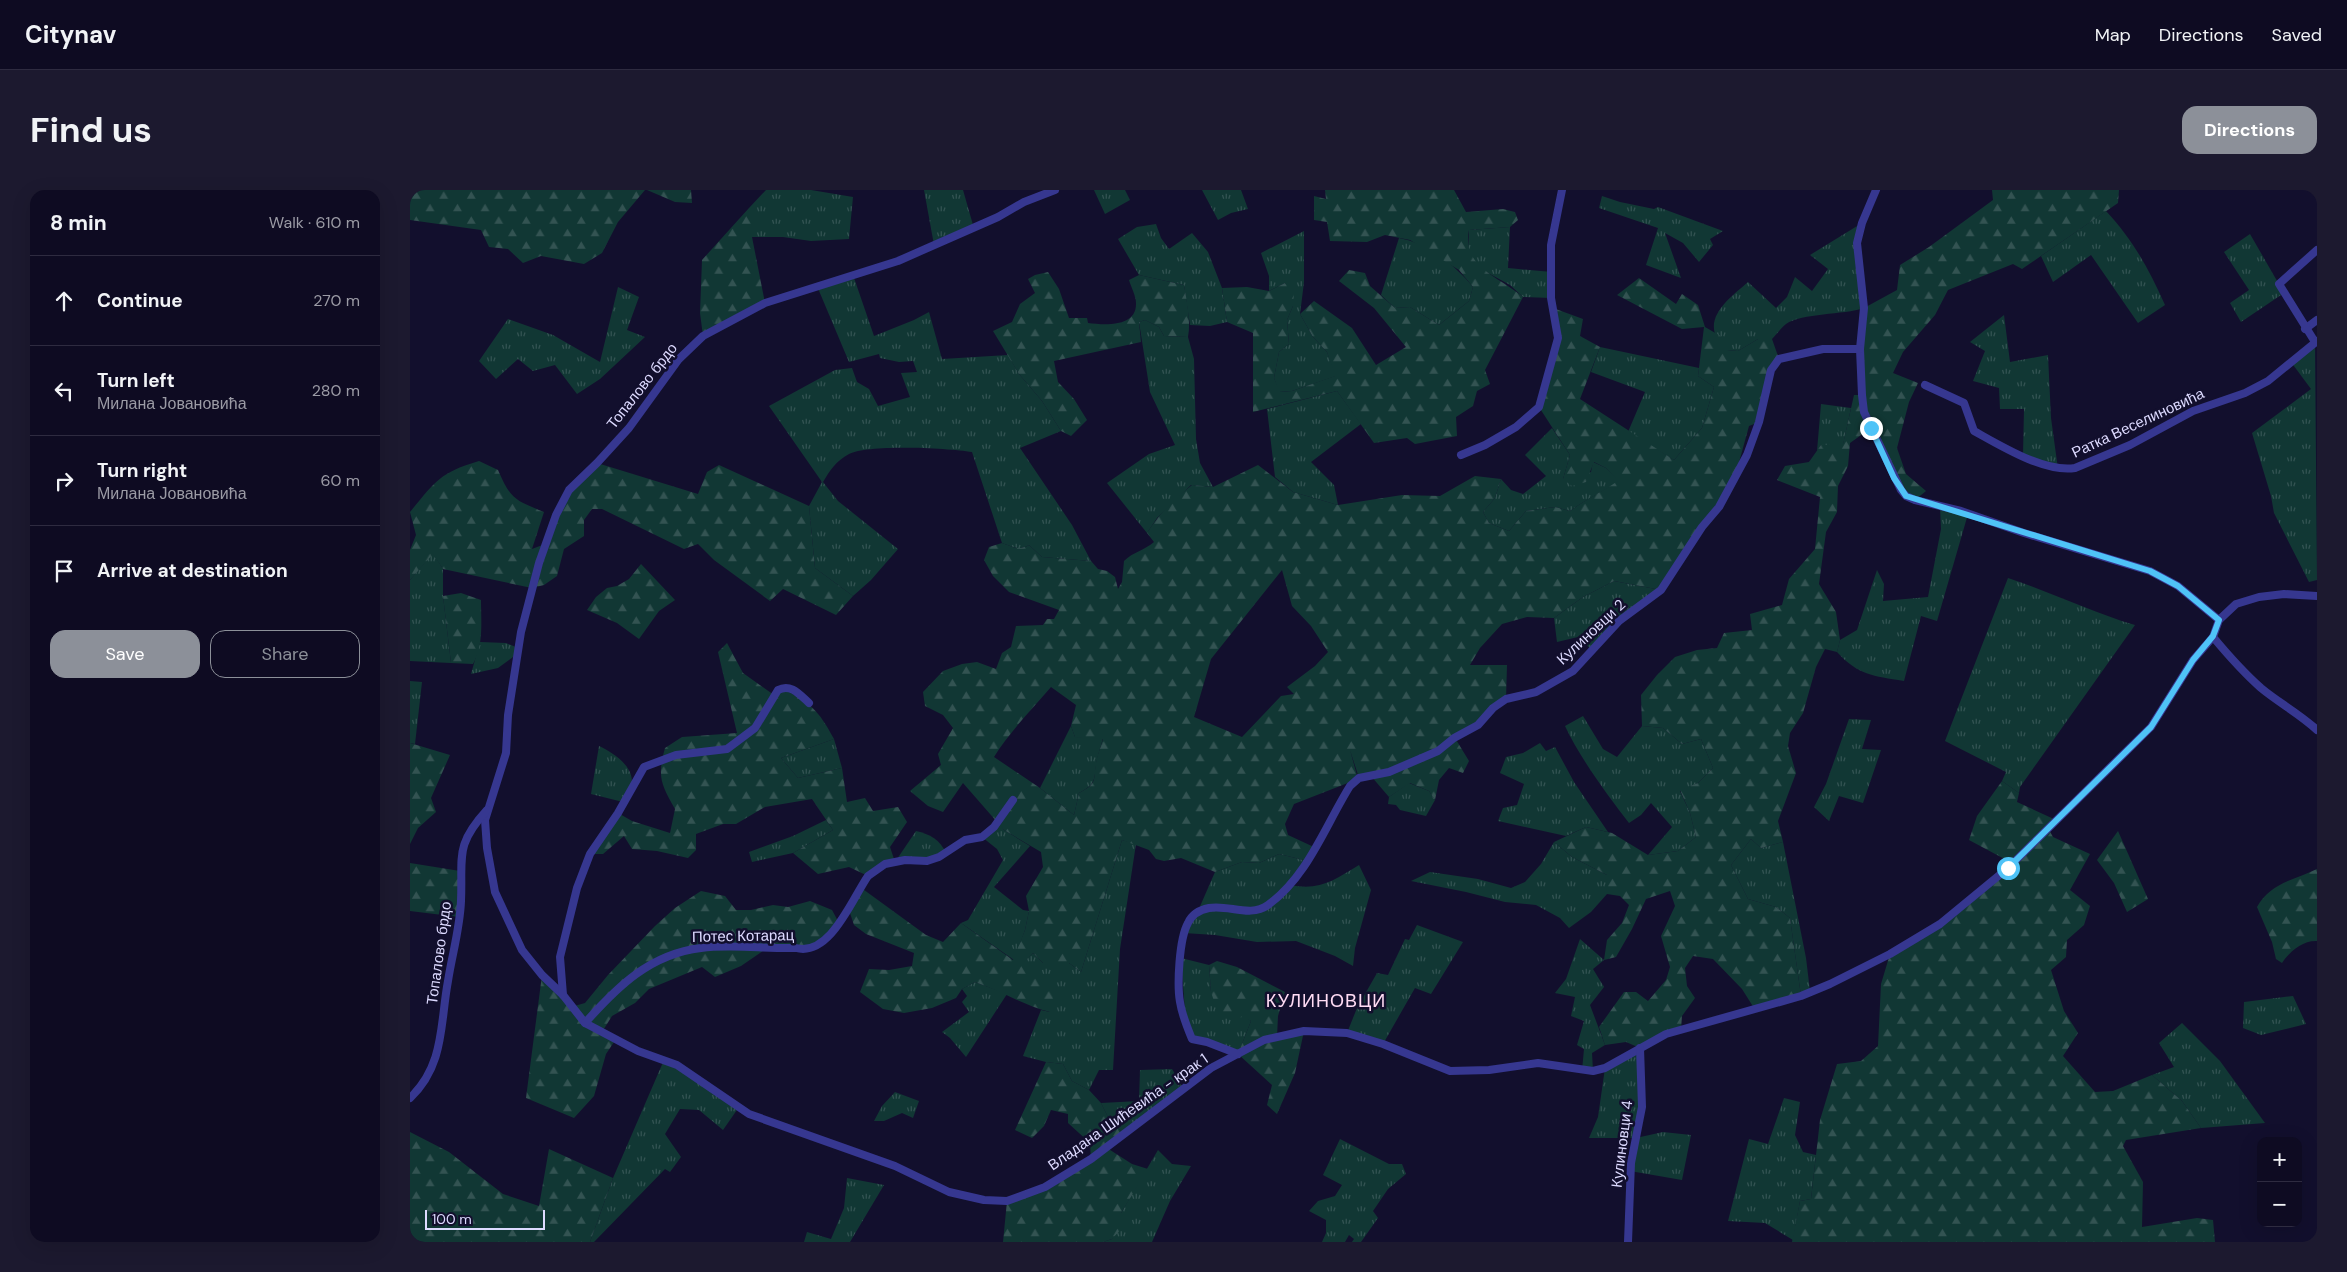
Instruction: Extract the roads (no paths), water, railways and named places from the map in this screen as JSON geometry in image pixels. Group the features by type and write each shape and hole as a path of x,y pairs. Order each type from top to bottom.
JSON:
{"street":[{"name":"Топалово брдо","path":"486,831 487,810 502,770 506,753 508,715 521,632 538,563 556,514 569,490 629,428 679,359 702,336 765,303 898,261 998,217 1024,202 1055,190"},
{"path":"1461,455 1485,445 1516,427 1539,407 1558,338 1551,298 1551,245 1562,190"},
{"path":"1876,190 1862,223 1857,243 1864,308 1860,349 1864,412 1894,478 1906,496 2150,571 2178,586 2219,620 2236,604 2259,597 2284,594 2317,596"},
{"path":"2316,342 2278,284 2317,250"},
{"path":"2306,329 2317,320"},
{"name":"Ратка Веселиновића","path":"1925,385 1964,403 1974,431 2048,467 2066,470 2130,445 2193,410 2253,389 2268,381 2316,342"},
{"name":"Кулиновци 2","path":"1238,1054 1207,1042 1192,1039 1179,1001 1181,958 1188,922 1198,911 1211,907 1253,910 1267,906 1289,885 1308,861 1350,786 1359,778 1390,772 1438,751 1454,738 1478,725 1493,708 1506,700 1536,692 1573,672 1619,621 1661,590 1702,527 1719,507 1747,455 1759,422 1771,370 1779,359 1823,349 1860,349"},
{"name":"Владана Шићевића - крак 1","path":"486,831 495,892 522,950 542,975 563,995 585,1023 638,1051 677,1066 749,1114 896,1166 949,1192 993,1201 1023,1197 1072,1172 1211,1068 1264,1040 1304,1031 1347,1033 1383,1044 1450,1071 1466,1072 1538,1063 1593,1071 1605,1068 1666,1034 1802,996 1890,954 1940,924 2008,868 2151,727 2193,660 2213,636 2219,620"},
{"path":"2213,636 2230,659 2262,689 2300,714 2317,730"},
{"path":"563,995 560,957 577,888 590,854 618,814 644,767 676,755 727,749 755,728 778,690 782,688 790,688 809,703"},
{"name":"Потес Котарац","path":"585,1023 611,994 631,976 654,962 677,952 701,948 796,948 806,950 814,947 828,938 868,876 877,868 885,864 905,860 928,861 939,857 965,840 982,837 994,827 1013,800"},
{"name":"Топалово брдо","path":"410,1098 438,1053 461,902 460,871 464,840 474,824 487,810"},
{"path":"474,824 486,831"},
{"name":"Кулиновци 4","path":"1628,1242 1631,1163 1642,1107 1640,1048"}],"district":[{"name":"КУЛИНОВЦИ","path":"1326,1001"}]}
